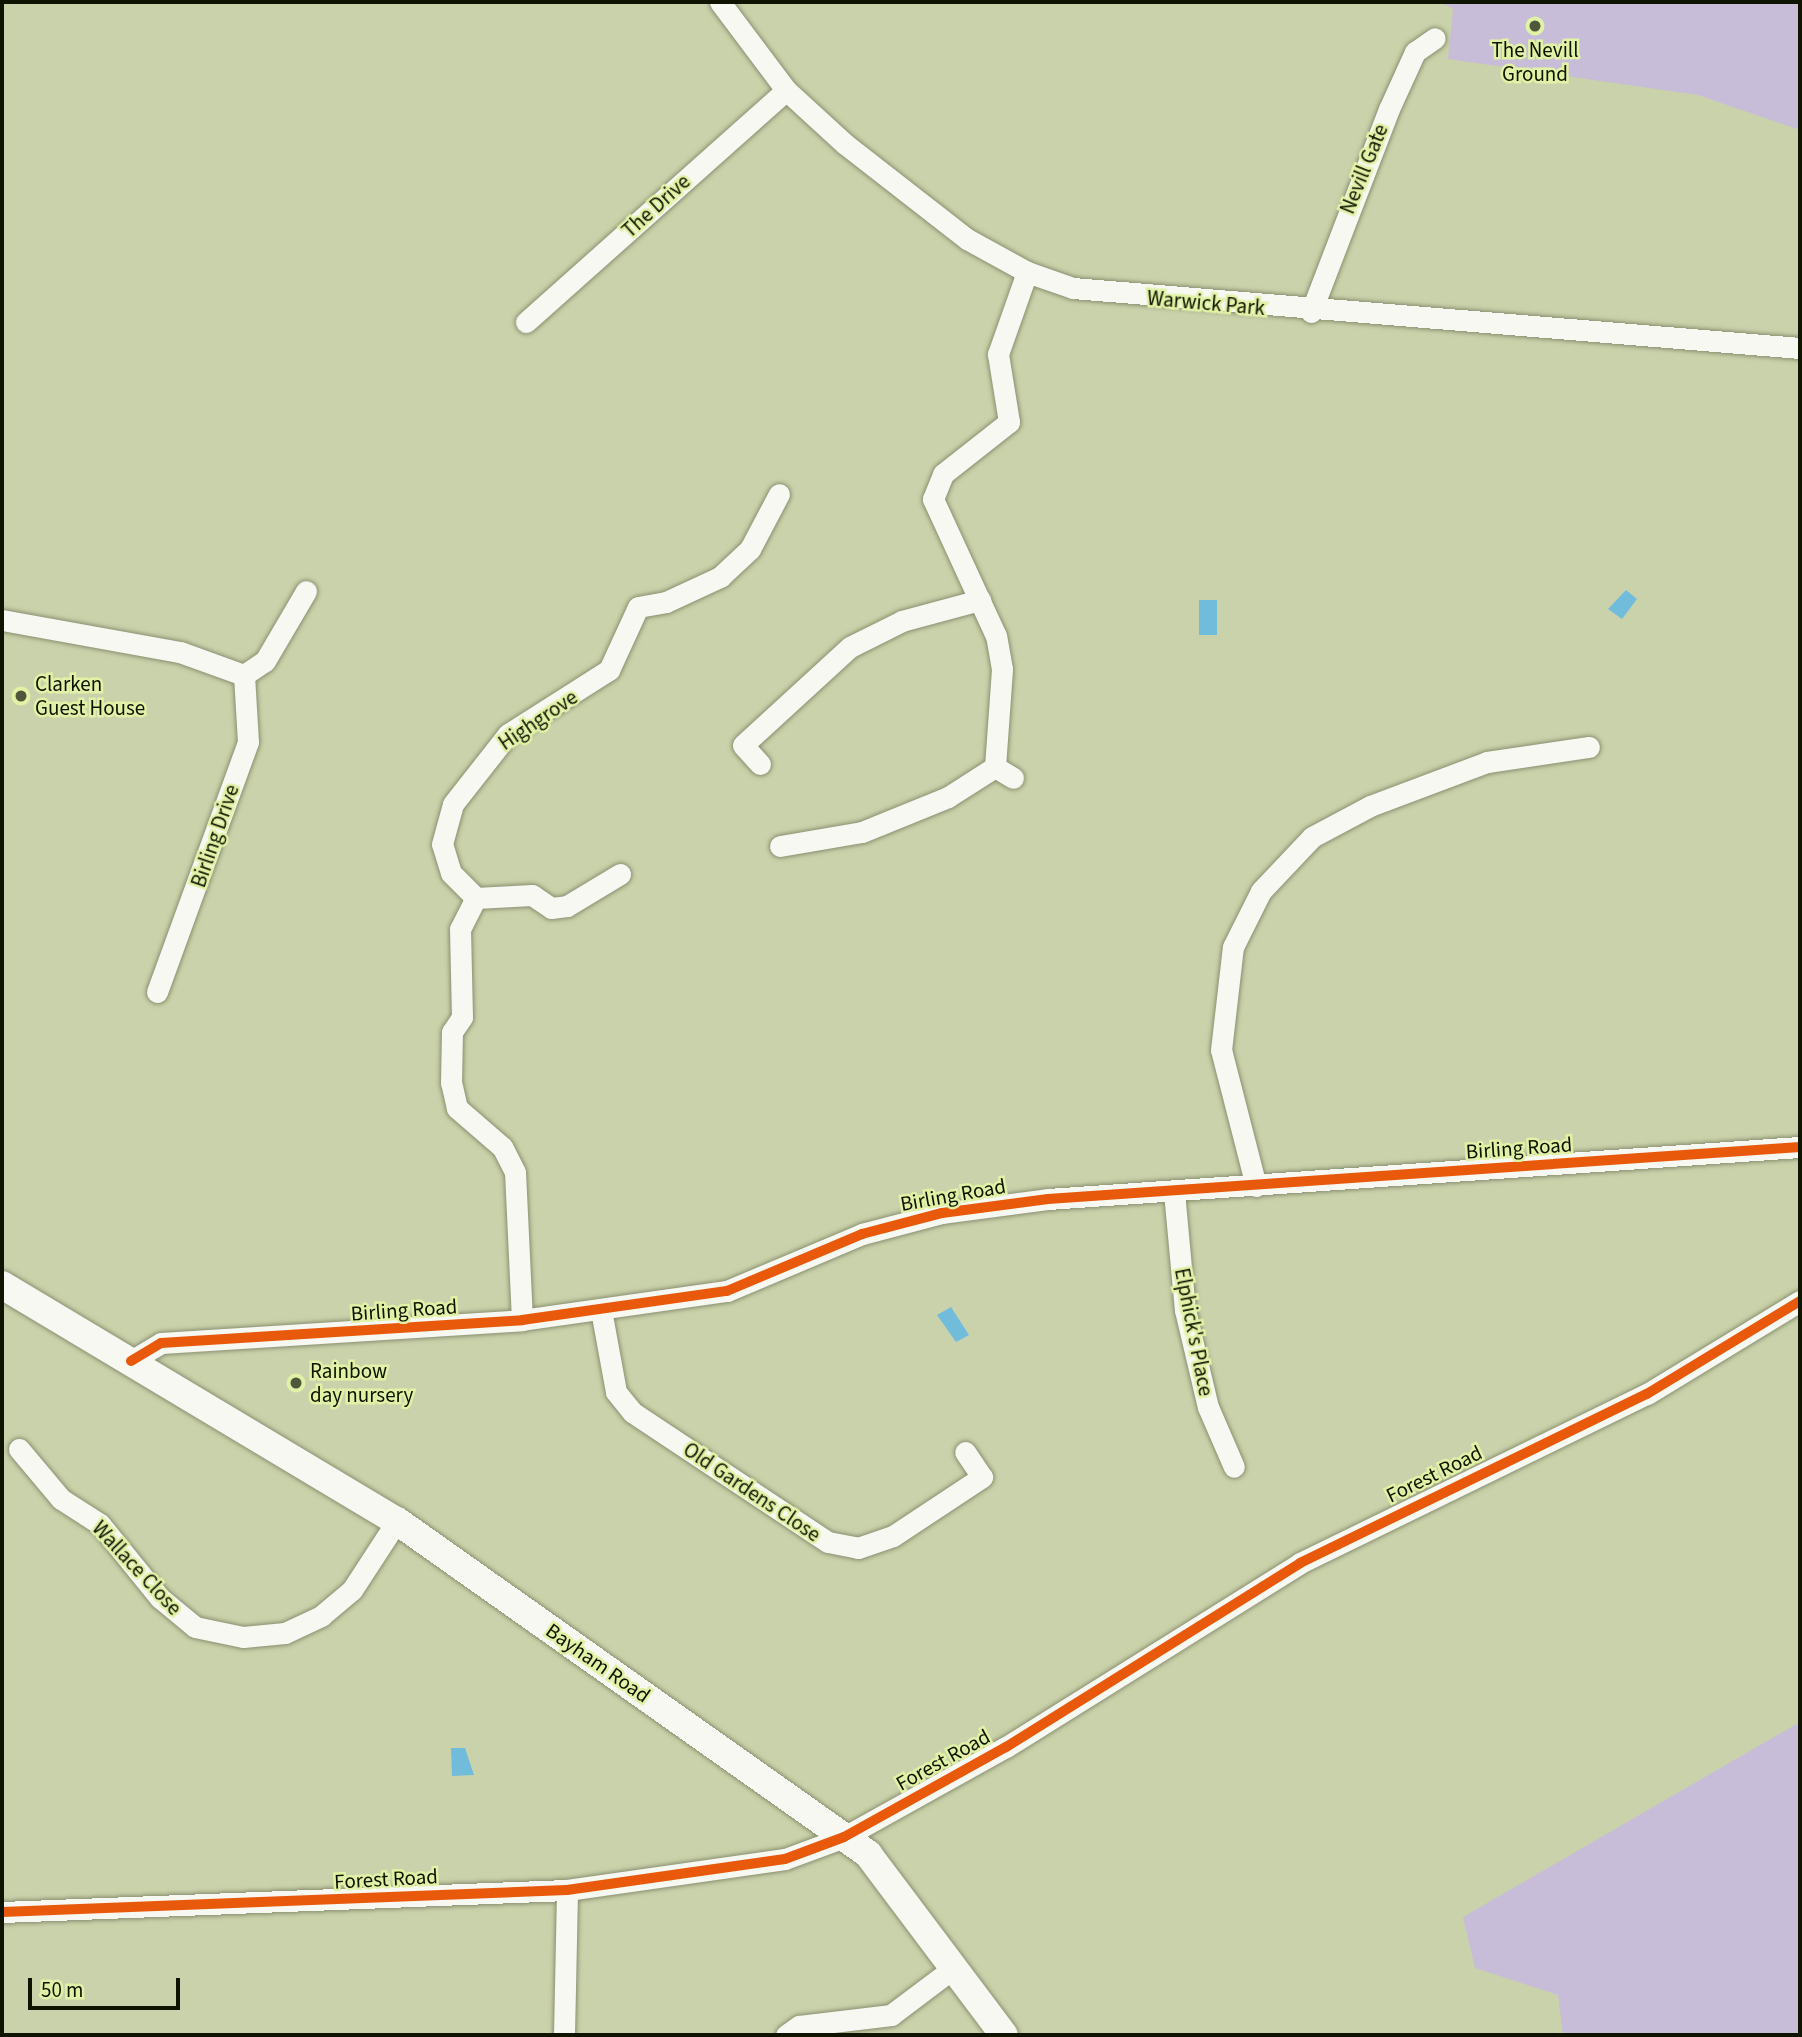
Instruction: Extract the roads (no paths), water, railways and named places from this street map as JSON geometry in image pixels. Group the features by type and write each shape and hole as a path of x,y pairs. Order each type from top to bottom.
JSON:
{"main road":[{"path":"2,1285 131,1361"},
{"name":"Bayham Road","path":"131,1361 397,1521 868,1854 951,1970 1004,2035"}],"street":[{"name":"Warwick Park","path":"720,2 786,90 967,239 1027,272 1073,288 1311,312 1800,348"},
{"name":"Nevill Gate","path":"1311,312 1399,86 1415,52 1435,38"},
{"name":"The Drive","path":"526,322 786,90"},
{"path":"780,846 862,832 1004,772 1002,669 980,600 933,499 943,474 1009,422 998,354 1027,272"},
{"name":"Highgrove","path":"476,898 452,873 442,844 453,804 479,764 508,734 610,670 638,607 666,602 720,578 750,549 779,494"},
{"path":"2,620 180,652 244,675 265,661 306,591"},
{"path":"760,764 743,745 850,647 902,621 980,600"},
{"name":"Birling Drive","path":"157,992 248,742 244,675"},
{"path":"1256,1186 1226,1086 1221,1040 1233,947 1261,891 1312,837 1370,806 1487,762 1589,747"},
{"path":"522,1320 515,1172 502,1147 457,1108 451,1083 453,1032 462,1017 460,929 476,898 532,895 551,908 567,906 620,874"},
{"name":"Birling Road","path":"131,1361 161,1343 522,1320 727,1290 862,1234 942,1213 1174,1192 1800,1147"},
{"name":"Elphick's Place","path":"1174,1192 1185,1310 1208,1407 1234,1467"},
{"name":"Forest Road","path":"2,1912 567,1890 785,1859 844,1837 1006,1748 1300,1563 1647,1394 1800,1301"},
{"name":"Old Gardens Close","path":"601,1310 616,1392 632,1412 828,1542 858,1548 904,1529 982,1477 965,1452"},
{"name":"Wallace Close","path":"19,1449 61,1499 100,1524 160,1598 195,1627 231,1634 285,1633 321,1616 352,1590 397,1521"},
{"path":"564,2035 567,1890"},
{"path":"786,2035 799,2026 891,2015 951,1970"}],"water":[{"path":"1626,590 1637,599 1622,619 1608,609"},
{"path":"1199,600 1217,600 1217,635 1199,635"},
{"path":"951,1307 969,1335 956,1342 937,1315"},
{"path":"451,1748 465,1748 474,1775 452,1776"}],"place":[{"name":"The Nevill Ground","path":"1535,26"},
{"name":"Clarken Guest House","path":"21,696"},
{"name":"Rainbow day nursery","path":"296,1383"}]}
